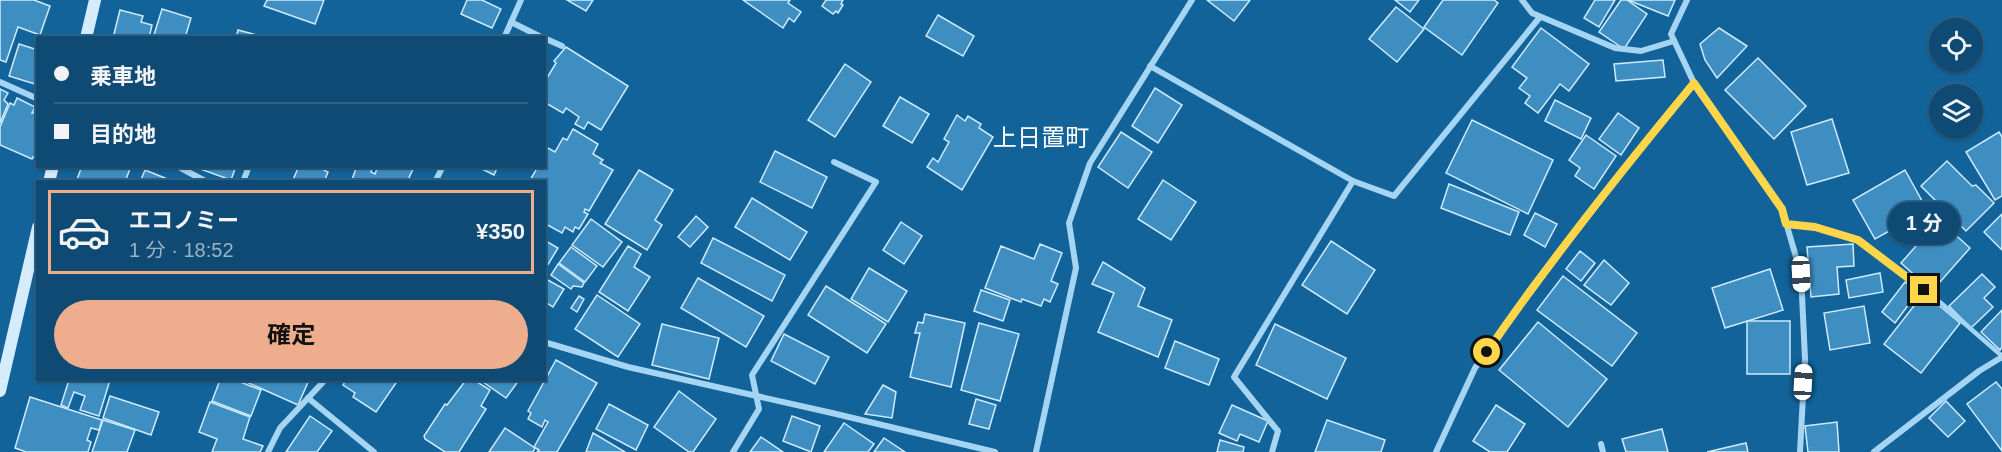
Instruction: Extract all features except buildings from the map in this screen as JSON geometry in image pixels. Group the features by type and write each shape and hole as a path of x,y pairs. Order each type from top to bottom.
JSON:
{"street":[{"path":"86,36 95,0"},
{"path":"505,36 521,0"},
{"path":"1036,452 1076,268 1070,223 1090,163 1192,0"},
{"path":"1522,0 1532,13 1615,48 1641,51 1674,41"},
{"path":"1687,0 1671,34 1694,83 1782,209 1801,274 1805,359 1800,452"},
{"path":"1150,66 1353,181 1394,196 1540,17"},
{"path":"511,22 540,36"},
{"path":"546,39 562,46"},
{"path":"0,81 36,98"},
{"path":"1436,452 1475,368 1539,278 1694,83"},
{"path":"733,452 759,409 752,375 876,182 834,162"},
{"path":"181,168 203,180"},
{"path":"1272,452 1278,431 1234,377 1353,181"},
{"path":"0,391 36,236"},
{"path":"546,343 604,362 995,452"},
{"path":"1874,452 2002,356"},
{"path":"268,452 280,428 324,381"},
{"path":"308,398 374,452"},
{"path":"1601,444 1603,452"}],"lane":[{"path":"1786,224 1815,227 1858,240 1941,303 2002,356"}],"district":[{"name":"上日置町","path":"1041,137"}],"route":[{"path":"1487,352 1532,287 1630,160 1694,83 1782,209 1786,224 1815,227 1858,240 1924,290"}]}
